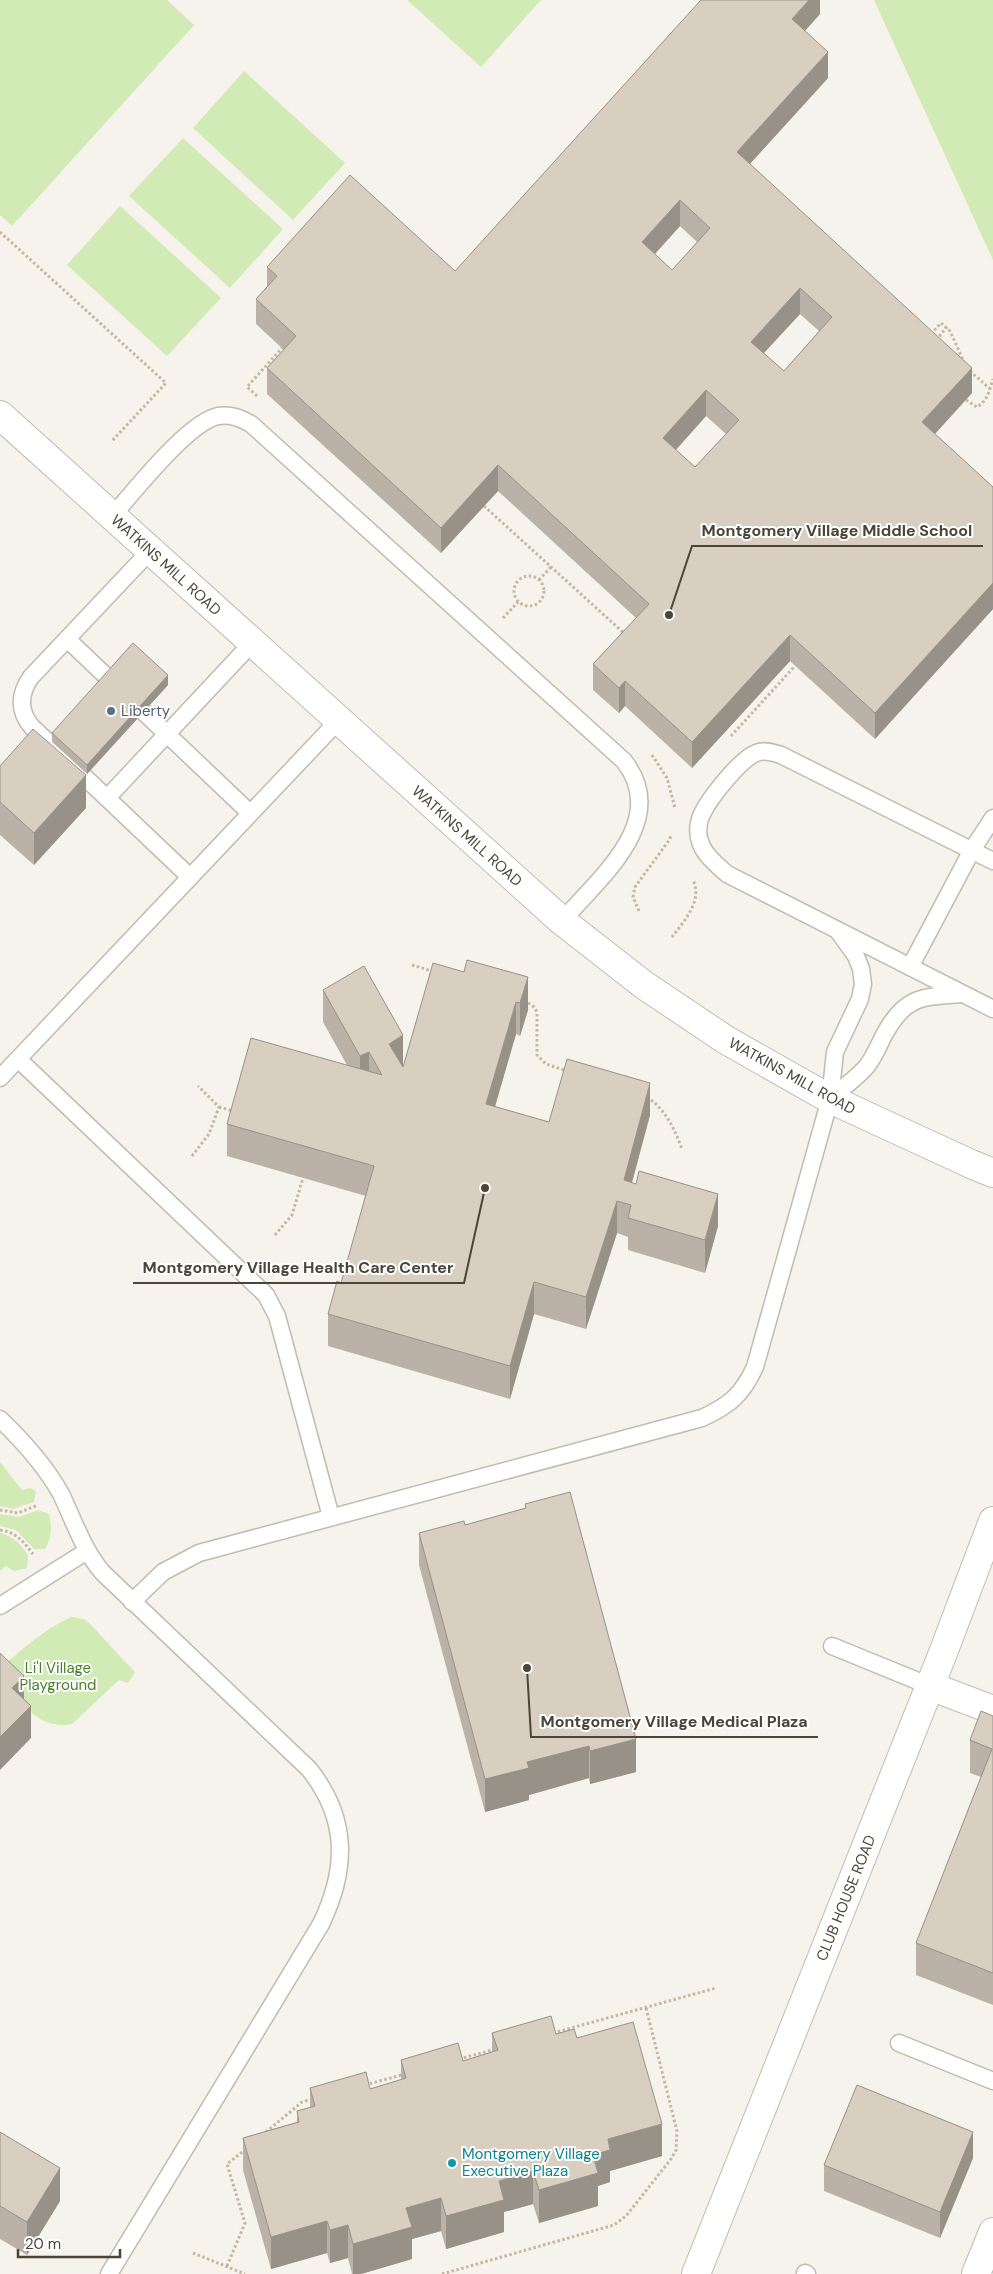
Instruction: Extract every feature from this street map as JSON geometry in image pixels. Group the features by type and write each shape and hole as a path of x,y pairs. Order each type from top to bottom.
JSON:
{"street":[{"name":"WATKINS MILL ROAD","path":"0,415 562,921 644,985 726,1040 830,1099 993,1173"},
{"name":"CLUB HOUSE ROAD","path":"696,2274 930,1686 993,1520"},
{"path":"930,1686 993,1710"},
{"path":"976,2274 993,2232"}],"lane":[{"path":"112,516 198,424 225,416 241,418 251,424 632,770 639,792 639,817 635,829 623,851 562,921"},
{"path":"150,551 26,684 21,697 22,710 32,727 190,877"},
{"path":"67,639 250,813"},
{"path":"107,798 252,643"},
{"path":"0,1078 338,721"},
{"path":"993,861 781,755 767,751 754,753 732,775 702,813 699,827 700,844 710,858 726,874 993,1009"},
{"path":"910,967 972,850 993,818"},
{"path":"132,1602 163,1572 199,1553 702,1418 719,1410 735,1399 747,1384 755,1367 830,1099 835,1052 860,999 863,984 861,969 856,956 838,931"},
{"path":"830,1099 868,1065 897,1014 909,1004 921,998 964,994"},
{"path":"18,1059 266,1295 277,1316 331,1517"},
{"path":"0,1420 27,1446 50,1476 87,1551 102,1572 309,1769 330,1798 336,1814 341,1846 333,1896 321,1924 109,2274"},
{"path":"0,1606 87,1551"},
{"path":"832,1646 930,1686"},
{"path":"900,2043 993,2080"}],"path":[{"path":"0,232 166,383 111,442"},
{"path":"926,340 941,323 947,327 965,364"},
{"path":"931,345 947,327"},
{"path":"968,369 990,389"},
{"path":"966,400 977,407 980,406 990,389 993,378"},
{"path":"484,506 628,638"},
{"path":"538,580 551,567"},
{"path":"524,577 538,580 543,589 539,602 531,606 518,602 514,593 516,584 524,577"},
{"path":"503,618 518,602"},
{"path":"412,965 439,973"},
{"path":"521,998 534,1007 537,1012 536,1048 541,1060 552,1066 572,1072"},
{"path":"198,1086 219,1107 239,1113"},
{"path":"641,1094 660,1106 671,1123 682,1149"},
{"path":"192,1156 209,1134 219,1107"},
{"path":"275,1235 292,1215 303,1178"},
{"path":"0,1510 18,1513 46,1502"},
{"path":"0,1530 8,1531 19,1538 37,1561"},
{"path":"550,2034 716,1988"},
{"path":"442,2274 614,2225 626,2216 671,2159 676,2150 677,2131 646,2008"},
{"path":"455,2060 503,2047"},
{"path":"360,2086 407,2073"},
{"path":"265,2133 302,2102 322,2097"},
{"path":"226,2266 246,2223 227,2164 250,2146"},
{"path":"193,2253 245,2274"}],"green space":[{"path":"0,0 167,0 194,25 12,226 0,215"},
{"path":"407,0 541,0 481,67"},
{"path":"874,0 993,0 993,260"},
{"path":"244,71 345,163 293,220 193,128"},
{"path":"183,138 283,229 230,288 129,196"},
{"path":"120,206 221,298 167,356 67,265"},
{"path":"0,1462 22,1490 30,1488 36,1491 34,1502 13,1509 0,1506"},
{"path":"38,1510 49,1514 50,1518 50,1536 45,1549 34,1549 16,1530 0,1526 0,1514 19,1517"},
{"path":"0,1533 13,1538 22,1547 28,1555 27,1568 14,1571 6,1566 0,1571"},
{"name":"Li'l Village Playground","path":"71,1617 84,1619 90,1624 135,1672 128,1683 119,1680 72,1724 58,1725 37,1717 28,1709 20,1700 0,1668 42,1634"}],"building":[{"path":"701,0 809,0 792,19 828,52 737,152 972,368 922,422 993,487 993,583 875,713 790,635 692,742 625,681 619,688 593,664 649,604 498,465 441,528 267,368 296,336 256,299 277,276 267,267 350,175 455,271","holes":["680,200 710,228 672,270 642,242","800,288 832,317 784,371 751,342","706,390 739,420 695,467 663,438"]},
{"path":"133,643 168,675 87,765 52,733"},
{"path":"33,729 86,775 34,833 0,802 0,766"},
{"path":"467,960 528,977 520,1003 516,1002 486,1104 549,1122 567,1059 650,1083 624,1180 636,1184 639,1171 718,1194 705,1240 628,1218 631,1205 617,1201 586,1297 534,1282 510,1366 328,1314 337,1281 341,1283 374,1166 227,1124 251,1038 382,1075 369,1052 360,1056 323,990 364,966 403,1035 389,1044 403,1067 433,963 464,972"},
{"path":"570,1492 636,1739 590,1751 589,1746 527,1762 529,1768 485,1779 419,1533 464,1521 465,1525 526,1508 525,1504"},
{"path":"0,1653 24,1676 12,1688 31,1706 0,1737"},
{"path":"981,1711 993,1716 993,1973 916,1943 992,1749 970,1740"},
{"name":"Montgomery Village Executive Plaza","path":"551,2016 556,2034 574,2029 577,2038 633,2022 662,2124 608,2139 610,2150 593,2155 598,2173 539,2190 533,2171 499,2181 504,2200 446,2216 441,2198 406,2208 412,2227 353,2244 348,2225 330,2230 327,2221 271,2237 243,2138 299,2122 297,2111 315,2106 310,2088 366,2072 370,2089 406,2078 401,2060 458,2043 463,2061 498,2050 492,2033"},
{"path":"857,2085 973,2132 940,2212 824,2165"},
{"path":"0,2132 60,2168 27,2222 0,2206"}],"place":[{"name":"Montgomery Village Middle School","path":"669,615"},
{"name":"Liberty","path":"111,711"},
{"name":"Montgomery Village Health Care Center","path":"485,1188"},
{"name":"Montgomery Village Medical Plaza","path":"527,1668"},
{"name":"Montgomery Village Executive Plaza","path":"452,2163"}]}
